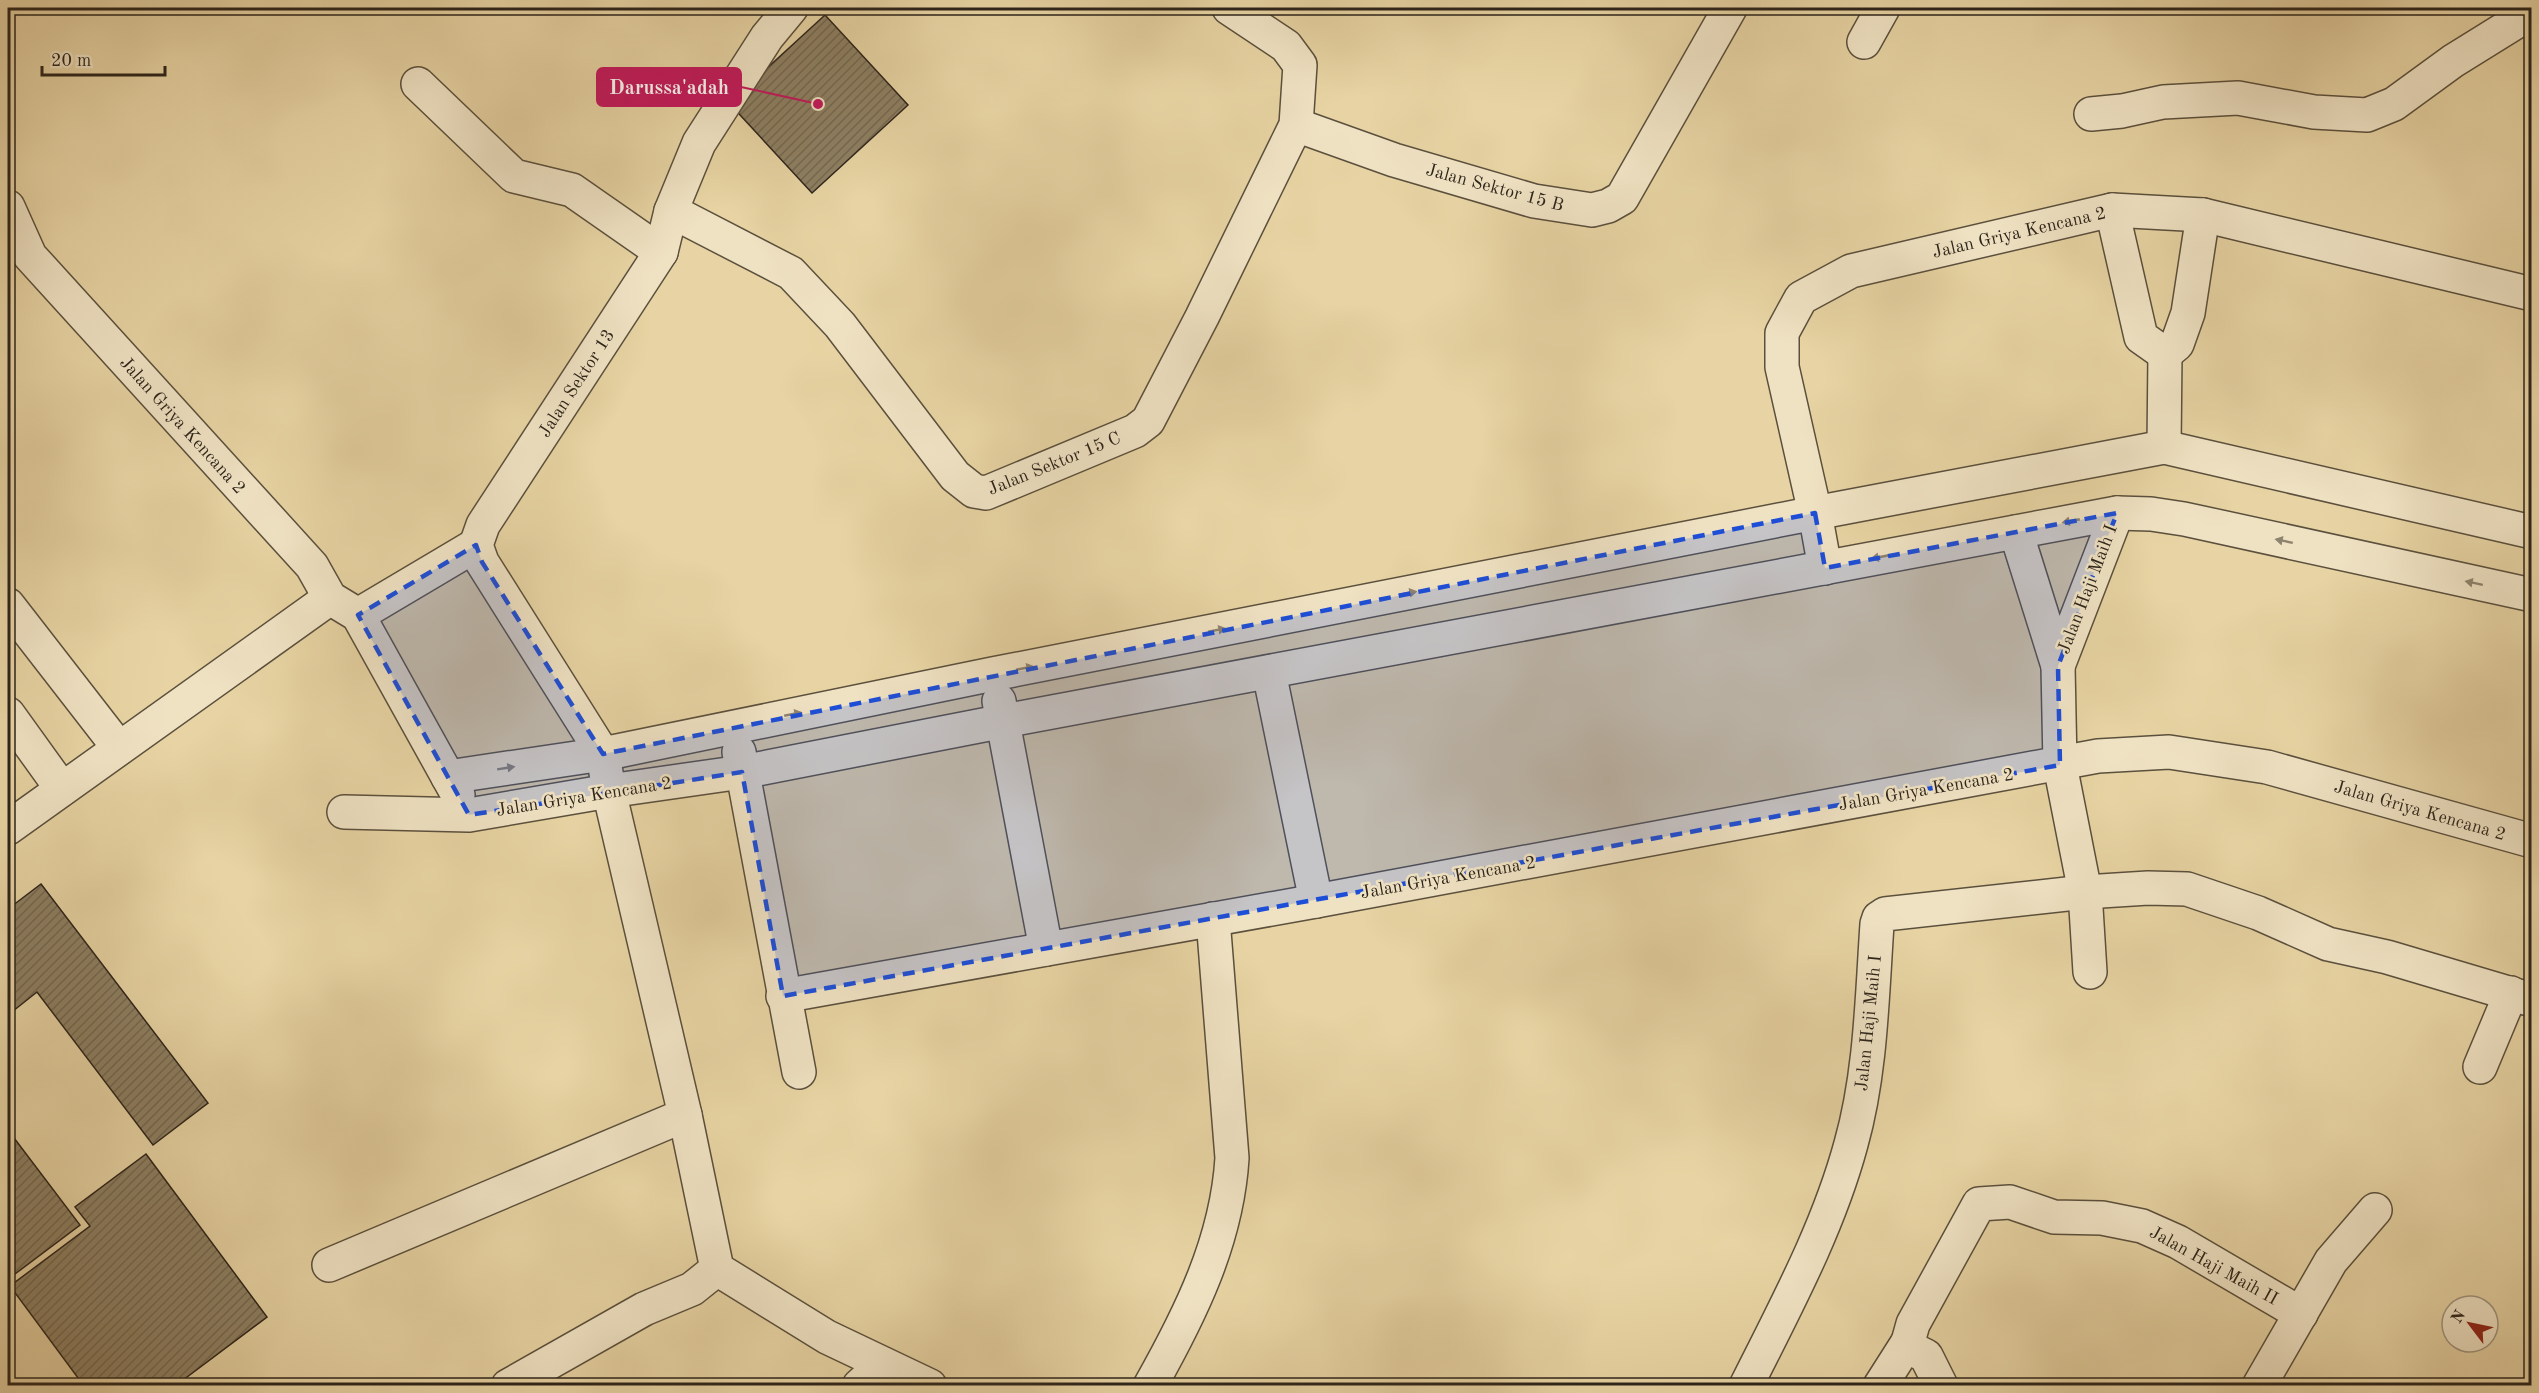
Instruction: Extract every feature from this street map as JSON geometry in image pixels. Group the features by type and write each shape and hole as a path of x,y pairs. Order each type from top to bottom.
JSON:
{"street":[{"name":"Jalan Sektor 13","path":"476,545 483,525 661,252 671,211 699,143 767,38 791,8"},
{"path":"1229,8 1286,45 1300,65 1296,125"},
{"name":"Jalan Sektor 15 B","path":"1296,125 1394,160 1534,201 1592,210 1608,206 1622,198 1730,8"},
{"path":"1864,42 1883,8"},
{"path":"2091,114 2122,111 2163,102 2238,98 2314,112 2367,115 2394,104 2453,61 2532,12"},
{"path":"418,84 514,176 572,190 661,252"},
{"name":"Jalan Sektor 15 C","path":"671,211 791,273 840,325 955,476 974,491 986,493 1135,431 1148,421 1296,125"},
{"name":"Jalan Griya Kencana 2","path":"8,207 19,263 312,566 330,598 358,615 469,815 609,791 742,772 2117,513 2151,514 2184,519 2532,595"},
{"path":"2112,210 2141,337 2165,354"},
{"name":"Jalan Griya Kencana 2","path":"1825,568 1782,367 1782,333 1801,298 1851,271 2112,210 2203,216 2532,294"},
{"path":"2164,447 2165,354 2177,344 2188,313 2203,216"},
{"path":"448,777 603,754 993,674 2164,447 2532,532"},
{"name":"Jalan Haji Maih I","path":"2058,666 2117,513"},
{"name":"Jalan Haji Maih I","path":"2016,532 2058,666 2060,765 2085,892 2090,972"},
{"path":"358,615 476,545 482,562 603,754 609,791 685,1115 717,1269 826,1337 930,1386"},
{"path":"8,828 330,598"},
{"path":"8,605 119,748"},
{"path":"1269,672 1316,901"},
{"path":"993,674 1004,721 1046,950"},
{"path":"8,714 62,789"},
{"path":"736,726 742,772 799,1072"},
{"name":"Jalan Griya Kencana 2","path":"783,996 2110,755 2169,752 2267,767 2532,841"},
{"path":"344,812 469,815"},
{"path":"2085,892 2148,888 2187,889 2258,913 2328,944 2387,957 2521,997 2480,1067"},
{"name":"Jalan Haji Maih I","path":"1746,1386 1825,1221 1851,1144 1867,1065 1879,918 1885,914 2085,892"},
{"path":"1150,1386 1187,1319 1218,1237 1230,1191 1232,1158 1213,919"},
{"path":"329,1265 685,1115"},
{"name":"Jalan Haji Maih II","path":"1908,1342 1914,1324 1979,1204 2010,1202 2054,1217 2102,1218 2142,1226 2178,1242 2301,1314"},
{"path":"2259,1386 2331,1261 2375,1210"},
{"path":"508,1386 644,1309 692,1288 717,1269"},
{"path":"1880,1386 1908,1342 1912,1349 1926,1356 1941,1386"},
{"path":"859,1386 883,1364"}],"highlighted area":[{"path":"1815,513 1825,568 2117,513 2058,666 2060,765 783,996 742,772 469,815 358,615 476,545 482,562 603,754"}],"building":[{"path":"825,15 908,105 812,193 729,103"},
{"path":"41,884 208,1103 153,1145 37,992 8,1015 8,909"},
{"path":"8,1130 80,1225 11,1277 8,1273"},
{"path":"146,1154 267,1317 175,1386 84,1386 10,1286 90,1226 75,1207"}],"place":[{"name":"Darussa'adah","path":"818,104"}]}
